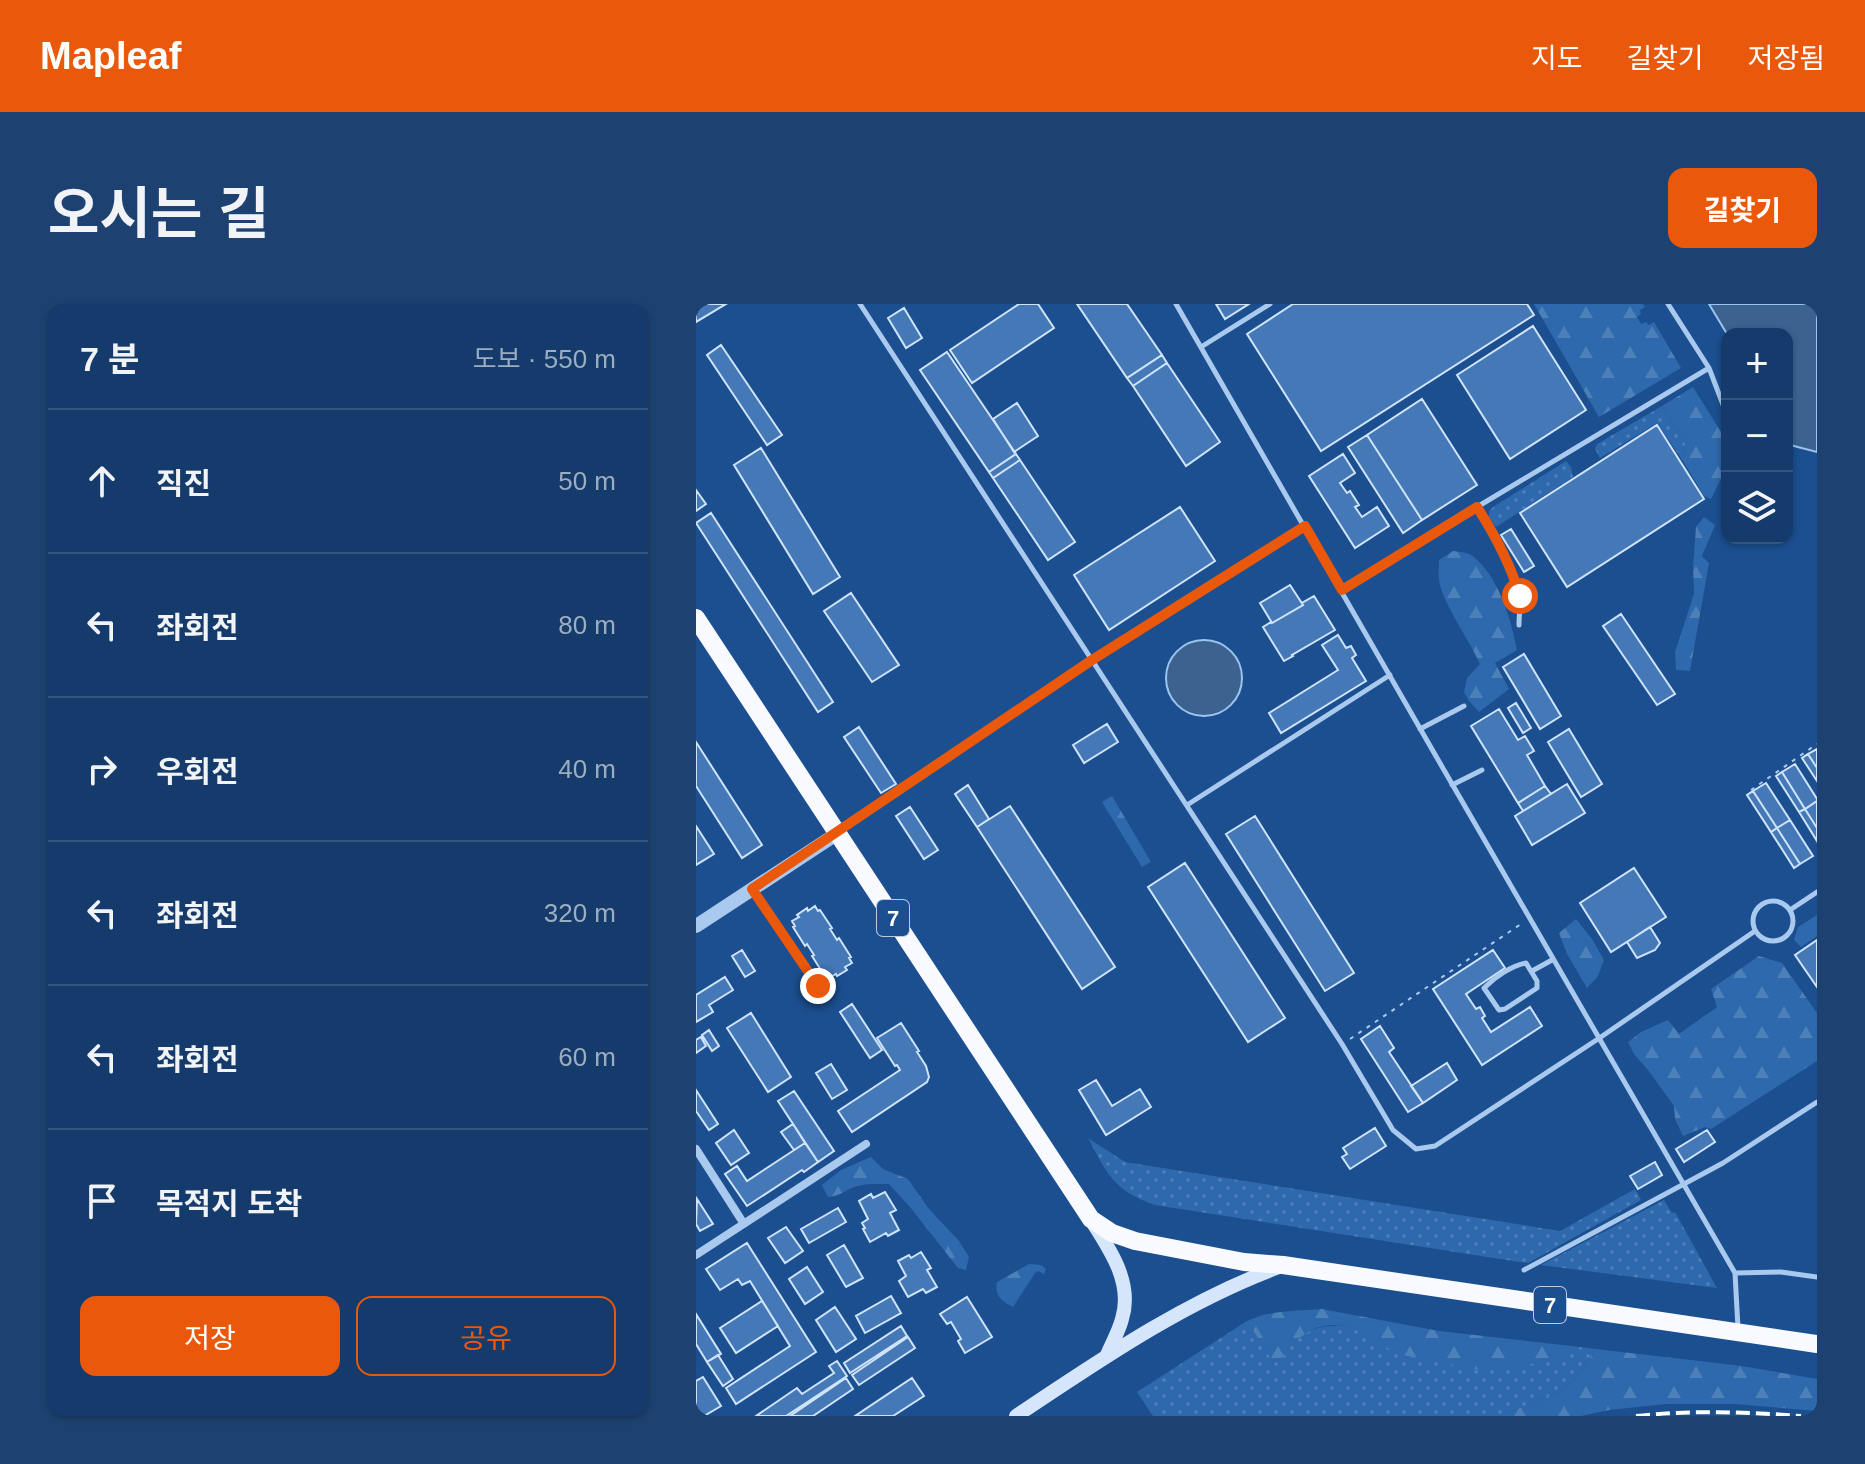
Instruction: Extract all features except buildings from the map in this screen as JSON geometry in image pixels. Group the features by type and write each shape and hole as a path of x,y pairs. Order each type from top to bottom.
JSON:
{"highway":[{"name":"7","path":"696,618 1091,1219 1112,1233 1135,1241 1244,1262 1283,1265 1817,1344"}],"main road":[{"path":"1091,1219 1118,1264 1123,1284 1123,1318 1107,1355"},
{"path":"1016,1416 1107,1355 1184,1310 1247,1278 1283,1265"}],"street":[{"path":"696,926 838,833"},
{"path":"696,1255 866,1144"},
{"path":"696,1149 744,1224"}],"lane":[{"path":"860,304 1342,1044 1393,1130 1416,1149 1435,1146 1755,931"},
{"path":"1176,304 1528,919 1735,1273 1738,1333"},
{"path":"1201,347 1270,304"},
{"path":"1668,304 1709,368 1721,400"},
{"path":"1342,590 1709,368"},
{"path":"1477,507 1512,570 1520,596 1519,625"},
{"path":"838,833 1092,660 1305,526"},
{"path":"1187,805 1390,675"},
{"path":"1420,729 1464,706"},
{"path":"1452,785 1482,770"},
{"path":"752,889 818,986"},
{"path":"1790,910 1817,892"},
{"path":"1774,900 1790,910 1793,922 1783,938 1765,939 1755,931 1752,919 1762,904 1774,900"},
{"path":"1532,971 1552,960"},
{"path":"1526,963 1532,971 1537,988 1499,1010 1484,988 1518,965 1526,963"},
{"path":"1524,1270 1723,1163 1817,1102"},
{"path":"1735,1273 1781,1272 1817,1277"}],"path":[{"path":"1751,790 1817,744"},
{"path":"1342,1044 1528,919"}],"green space":[{"path":"1534,304 1643,304 1645,307 1637,317 1641,324 1654,322 1681,368 1599,417"},
{"path":"1693,387 1721,432 1721,479 1711,499 1704,496 1683,461 1686,445 1662,406"},
{"path":"1662,406 1686,445 1683,461 1657,423 1600,458 1595,449 1597,444"},
{"path":"1566,461 1573,477 1496,527 1489,517 1493,507"},
{"path":"1704,517 1715,525 1702,556 1709,563 1690,671 1676,670 1675,652 1694,594 1696,527"},
{"path":"1453,551 1471,555 1489,574 1507,611 1517,650 1495,663 1509,689 1479,712 1464,692 1467,678 1480,664 1450,609 1439,579 1439,560"},
{"path":"1112,796 1151,862 1142,867 1102,802"},
{"path":"1817,915 1817,936 1801,947 1794,940 1798,927"},
{"path":"1576,919 1604,960 1598,976 1587,988 1559,933"},
{"path":"1759,956 1782,963 1817,1013 1817,1061 1711,1129 1705,1127 1683,1136 1675,1119 1674,1106 1628,1042 1641,1032 1668,1020 1679,1034 1717,1007 1711,989"},
{"path":"1088,1138 1125,1162 1560,1231 1635,1189 1641,1200 1528,1263 1155,1205 1130,1193 1113,1180"},
{"path":"871,1157 883,1169 908,1179 929,1209 959,1241 969,1257 966,1270 958,1268 889,1184 858,1186 828,1197 822,1185 841,1170"},
{"path":"1664,1200 1672,1213 1675,1212 1717,1288 1541,1265"},
{"path":"1029,1264 1041,1265 1046,1269 1044,1274 1035,1273 1013,1307 999,1297 997,1282"},
{"path":"1322,1309 1439,1331 1580,1347 1560,1360 1484,1371 1398,1354 1349,1326 1330,1325 1315,1328 1294,1341 1285,1355 1274,1363 1247,1321 1274,1313"},
{"path":"1247,1321 1274,1363 1304,1333 1334,1326 1559,1360 1580,1347 1596,1349 1575,1379 1555,1394 1499,1416 1153,1416 1137,1392"},
{"path":"1596,1349 1742,1366 1817,1379 1817,1411 1735,1404 1666,1404 1581,1416 1499,1416 1555,1394 1575,1379"}],"shaded area":[{"path":"1709,304 1817,304 1817,452 1793,446 1793,328 1723,328"},
{"path":"1204,640 1219,643 1231,651 1239,663 1242,678 1239,693 1231,705 1219,713 1204,716 1189,713 1177,705 1169,693 1166,678 1169,663 1177,651 1189,643"}],"railway":[{"path":"1636,1416 1718,1412 1801,1416"}],"route":[{"path":"818,986 752,889 1092,660 1305,526 1342,590 1477,507 1512,570 1520,596"}]}
